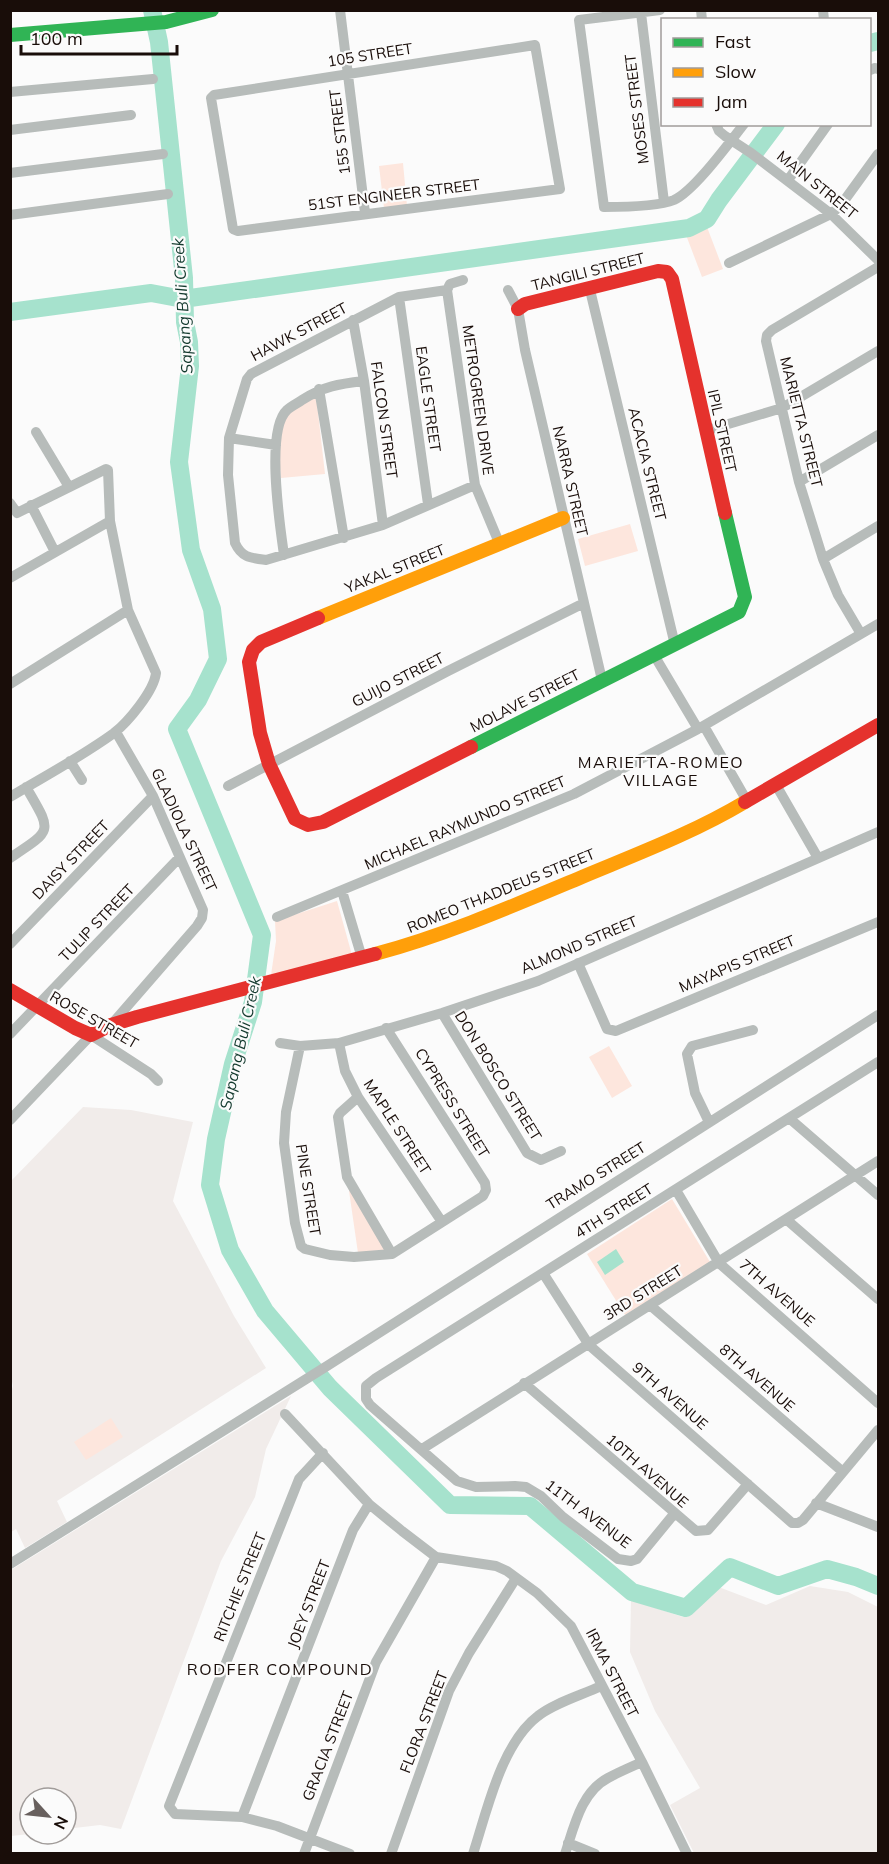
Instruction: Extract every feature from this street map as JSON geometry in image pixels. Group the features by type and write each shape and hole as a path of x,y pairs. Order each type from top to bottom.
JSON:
{"street":[{"path":"10,35 166,22 212,10"},
{"name":"155 STREET","path":"340,10 365,213"},
{"path":"660,10 579,20 604,207 628,207 675,200 703,176 742,126"},
{"name":"MOSES STREET","path":"641,13 664,202"},
{"name":"105 STREET","path":"233,229 211,98 214,95 535,45 560,189"},
{"path":"10,92 153,79"},
{"path":"10,130 131,115"},
{"name":"MAIN STREET","path":"717,126 719,131 731,141 788,180 831,214 879,260"},
{"path":"788,180 827,126"},
{"path":"10,173 163,154"},
{"path":"729,262 831,214 841,205 879,154"},
{"name":"51ST ENGINEER STREET","path":"233,229 238,231 560,189"},
{"path":"10,215 168,194"},
{"name":"MARIETTA STREET","path":"861,634 838,595 823,559 799,482 766,341 767,335 772,330 879,267"},
{"name":"TANGILI STREET","path":"519,309 525,304 590,290 658,271 667,272"},
{"name":"IPIL STREET","path":"667,272 672,279 705,431 745,597"},
{"name":"HAWK STREET","path":"463,280 450,284 447,290 399,297 250,374 229,438 228,474 235,543 239,552 247,558 266,560 383,525 475,485"},
{"name":"METROGREEN DRIVE","path":"447,290 475,485 500,545"},
{"name":"NARRA STREET","path":"508,290 519,309 525,350 602,680"},
{"name":"ACACIA STREET","path":"590,290 675,645"},
{"name":"EAGLE STREET","path":"399,297 428,504"},
{"name":"FALCON STREET","path":"353,320 364,381 383,525"},
{"path":"705,431 782,408 879,351"},
{"path":"285,555 279,520 276,445 278,425 286,410 319,390 364,381"},
{"path":"319,390 344,538"},
{"path":"36,432 69,487"},
{"path":"799,482 879,435"},
{"path":"229,438 276,445"},
{"path":"10,503 17,513 106,469 109,473 110,521 128,610 156,673 155,680 139,706 116,732 10,797"},
{"path":"31,505 55,552"},
{"name":"YAKAL STREET","path":"269,764 260,733 249,662 253,650 261,642 563,518"},
{"path":"10,578 110,521"},
{"path":"823,559 879,526"},
{"name":"MOLAVE STREET","path":"269,764 295,819 311,827 739,612 745,597"},
{"name":"GUIJO STREET","path":"228,786 448,670 584,603"},
{"path":"10,684 128,610"},
{"name":"MICHAEL RAYMUNDO STREET","path":"277,916 574,794 701,728 879,624"},
{"path":"654,655 747,801"},
{"name":"ROMEO THADDEUS STREET","path":"111,1025 413,944 708,824 879,725"},
{"name":"GLADIOLA STREET","path":"10,1120 92,1035 111,1025 202,918 201,901 179,858 153,796 116,732"},
{"path":"70,761 82,780"},
{"path":"776,785 818,858"},
{"path":"10,858 43,834 45,820 26,787"},
{"name":"DAISY STREET","path":"10,944 153,796"},
{"name":"ALMOND STREET","path":"280,1043 300,1046 339,1042 442,1013 538,981 879,832"},
{"name":"TULIP STREET","path":"10,1034 179,858"},
{"path":"342,891 362,958"},
{"name":"MAYAPIS STREET","path":"578,963 607,1029 616,1031 879,922"},
{"name":"ROSE STREET","path":"10,990 92,1035 158,1081"},
{"name":"DON BOSCO STREET","path":"442,1013 527,1153 541,1160 561,1151"},
{"name":"TRAMO STREET","path":"10,1564 879,1015"},
{"name":"CYPRESS STREET","path":"386,1028 485,1184 486,1190 483,1196"},
{"path":"709,1122 695,1093 688,1049 753,1030"},
{"name":"MAPLE STREET","path":"339,1042 345,1071 358,1097 442,1222"},
{"name":"PINE STREET","path":"300,1046 286,1112 284,1143 295,1223 301,1246 330,1255 373,1257 392,1254 483,1196"},
{"name":"4TH STREET","path":"366,1386 879,1062"},
{"path":"358,1097 338,1117 347,1177 392,1254"},
{"path":"789,1118 879,1195"},
{"name":"3RD STREET","path":"422,1449 879,1161"},
{"name":"7TH AVENUE","path":"676,1190 719,1263 879,1403"},
{"path":"787,1220 879,1299"},
{"name":"9TH AVENUE","path":"543,1273 589,1345 786,1520 798,1524 816,1503"},
{"name":"8TH AVENUE","path":"651,1306 843,1472"},
{"name":"10TH AVENUE","path":"524,1383 696,1531 704,1532 712,1526 748,1484"},
{"name":"11TH AVENUE","path":"366,1386 366,1399 370,1405 457,1481 476,1487 526,1487 541,1496 563,1517 618,1559 624,1561 637,1559 674,1514"},
{"name":"IRMA STREET","path":"285,1414 369,1504 436,1557 496,1566 537,1593 571,1626 687,1854"},
{"path":"879,1430 816,1503 879,1527"},
{"name":"RITCHIE STREET","path":"242,1817 175,1814 169,1806 299,1479 323,1453"},
{"name":"JOEY STREET","path":"242,1817 353,1530 369,1504"},
{"name":"GRACIA STREET","path":"304,1854 376,1662 436,1557"},
{"name":"FLORA STREET","path":"391,1854 449,1691 469,1653 516,1578"},
{"path":"473,1854 504,1762 525,1726 540,1714 601,1686"},
{"path":"595,1854 567,1848 580,1811 596,1786 607,1778 642,1762"},
{"path":"242,1817 277,1826 350,1854"}],"shaded area":[{"path":"403,163 407,206 384,208 379,166"},
{"path":"707,227 723,269 702,277 686,235"},
{"path":"316,395 325,474 281,478 278,442 282,425 292,411"},
{"path":"630,524 638,551 585,566 578,539"},
{"path":"337,901 352,955 271,975 276,941 275,921"},
{"path":"609,1046 632,1086 612,1098 589,1057"},
{"path":"83,1107 131,1110 193,1122 173,1201 234,1316 266,1368 57,1501 67,1522 25,1548 16,1529 11,1532 10,1395 13,1386 10,1372 11,1181"},
{"path":"348,1184 387,1253 358,1253"},
{"path":"672,1199 710,1262 625,1315 587,1254"},
{"path":"616,1249 624,1262 605,1275 597,1262"},
{"path":"291,1396 266,1449 255,1497 221,1561 121,1829 100,1825 78,1828 78,1786 18,1786 18,1835 11,1836 11,1570"},
{"path":"111,1418 123,1437 86,1460 74,1442"},
{"path":"716,1586 766,1605 810,1586 848,1592 878,1607 878,1853 694,1853 670,1805 700,1788 655,1711 630,1652 631,1600 683,1617"}],"waterway":[{"name":"Sapang Buli Creek","path":"152,10 159,42 184,278 185,322 189,342 190,366 179,462 191,550 212,609 218,659 198,700 177,729 262,935 253,1002 233,1064 216,1139 210,1185 230,1250 265,1311 330,1388 450,1505 530,1506 632,1592 686,1608 730,1567 778,1586 827,1569 878,1586"},
{"path":"871,43 878,41"},
{"path":"10,312 151,293 183,299 689,228 707,219 774,126"}],"traffic: fast":[{"path":"10,35 166,22 212,10"},
{"path":"471,747 739,612 745,597 725,513"}],"traffic: slow":[{"path":"318,618 563,518"},
{"path":"375,954 454,929 531,898 665,842 745,802"}],"traffic: jam":[{"path":"518,309 525,304 658,271 667,272 672,279 725,513"},
{"path":"318,618 261,642 253,650 249,662 260,733 269,764 295,819 308,825 323,822 471,747"},
{"path":"745,802 878,725"},
{"path":"10,990 91,1035 111,1025 137,1017 375,954"}],"district":[{"name":"MARIETTA-ROMEO VILLAGE","path":"661,771"},
{"name":"RODFER COMPOUND","path":"280,1669"}]}
